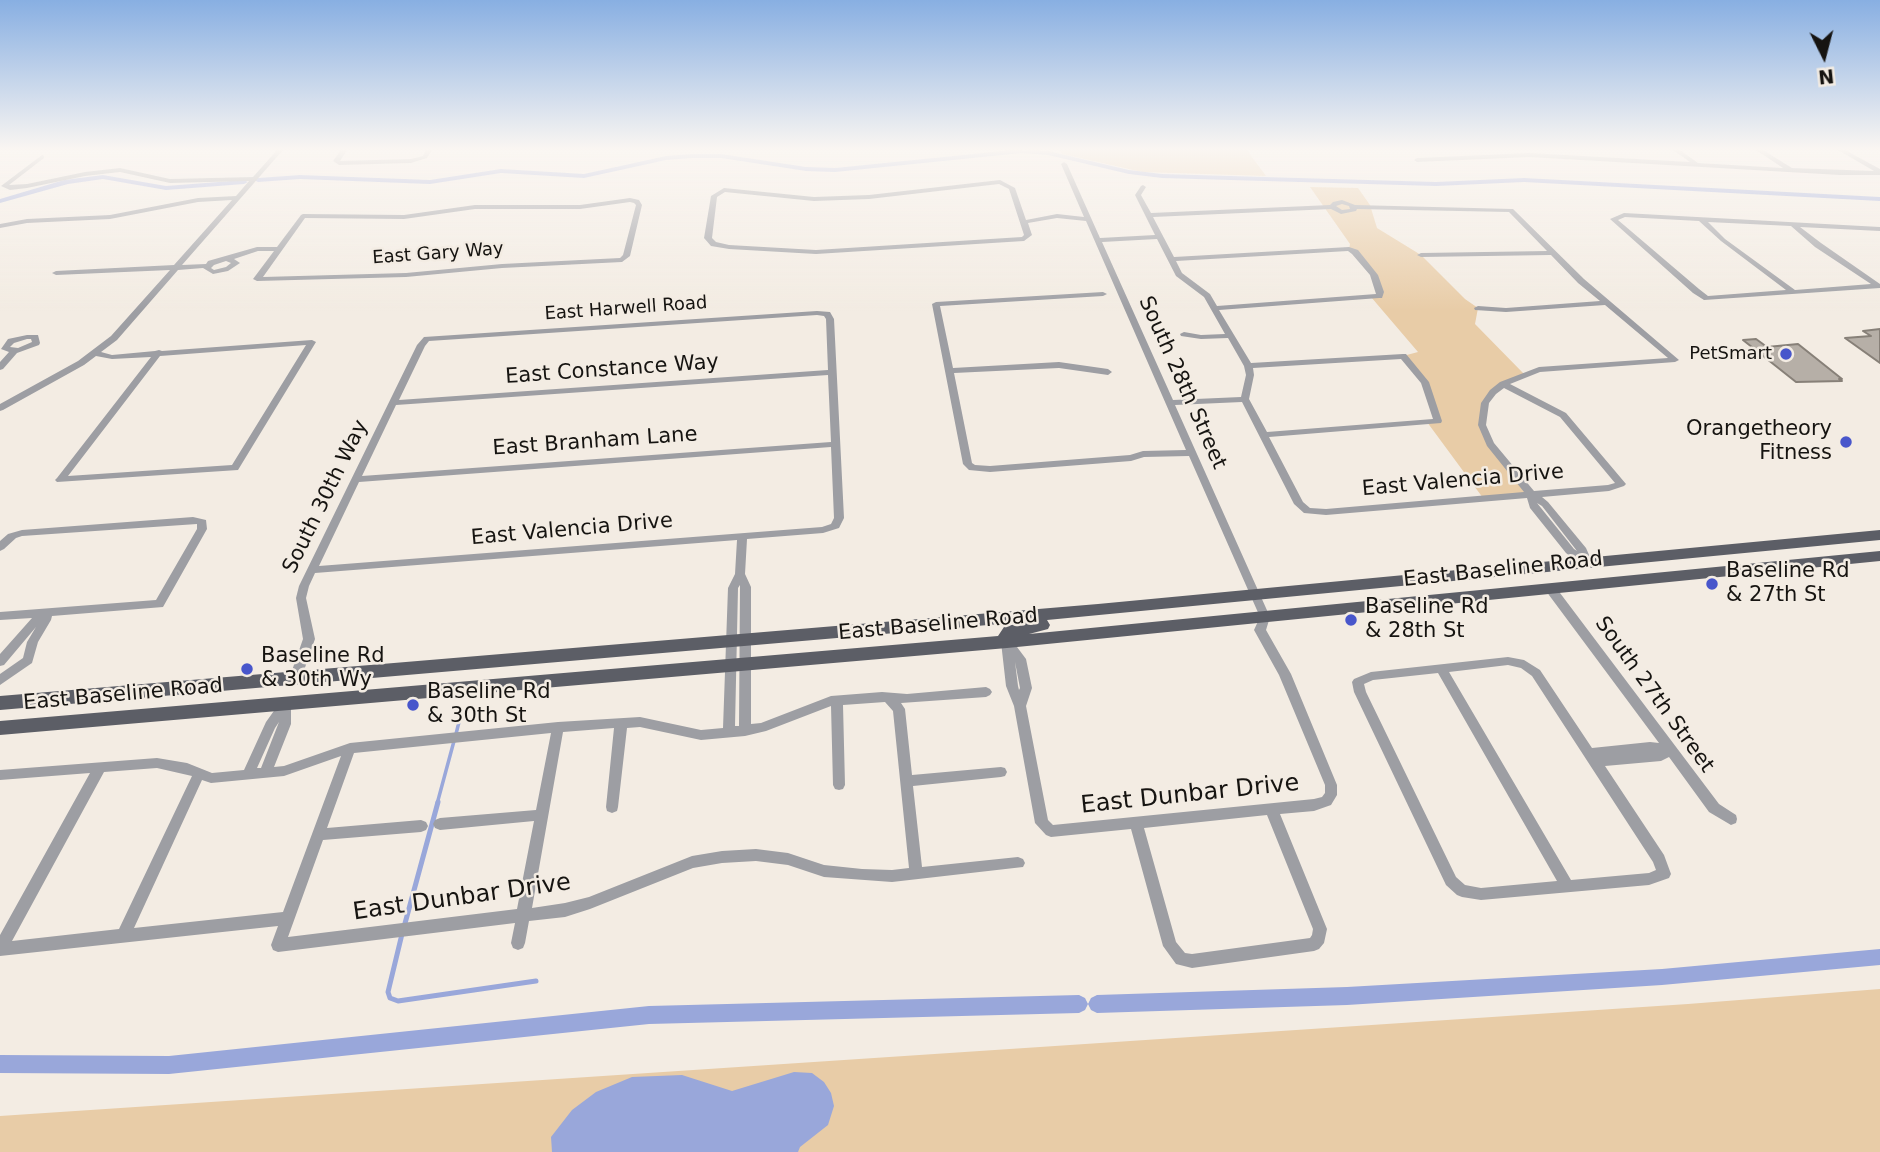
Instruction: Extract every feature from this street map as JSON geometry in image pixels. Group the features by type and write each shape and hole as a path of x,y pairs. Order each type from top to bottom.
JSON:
{"main road":[{"name":"East Baseline Road","path":"0,703 1098,610 1880,535"},
{"path":"1797,544 1815,562"},
{"name":"East Baseline Road","path":"0,728 1007,642 1880,556"},
{"path":"1550,588 1550,579 1584,574 1588,564 1635,580"},
{"path":"1509,571 1528,576 1550,588"},
{"path":"1007,642 1006,635 1010,631 1071,621 1098,610"},
{"path":"285,704 295,678"}],"street":[{"path":"0,226 27,221 119,216 180,204"},
{"path":"0,408 95,353 121,331 232,204"},
{"name":"East Gary Way","path":"611,204 580,207 475,207 404,217 303,216 257,279 406,275 502,265 622,260 626,256 639,204"},
{"path":"713,204 709,241 729,247 816,252 1024,239 1028,235 1018,204"},
{"name":"South 28th Street","path":"1082,204 1265,617 1260,630 1285,674 1331,785 1331,795"},
{"path":"1142,204 1181,278 1208,296 1248,366 1250,375 1245,399 1265,435 1438,421 1425,382 1403,356 1248,366"},
{"path":"1148,215 1332,206 1345,212 1353,211 1354,208 1511,209 1552,253 1675,360 1539,370 1503,384 1485,402 1482,425 1490,443 1531,494 1533,506 1570,551 1588,564"},
{"path":"1879,286 1707,298 1623,229 1614,217 1880,229"},
{"path":"1024,222 1088,219"},
{"path":"1701,219 1723,240 1793,292"},
{"path":"1794,225 1818,245 1879,286"},
{"path":"1098,240 1159,237"},
{"path":"55,273 207,266 277,249"},
{"path":"1171,259 1349,249 1355,252 1374,275 1379,296 1216,308"},
{"path":"1421,255 1552,253"},
{"path":"1103,294 936,304 967,460 972,468 990,469 1131,458 1144,461 1192,453"},
{"path":"1478,308 1506,310 1607,303"},
{"name":"East Harwell Road","path":"427,339 827,314 830,319 833,373"},
{"path":"1184,334 1201,337 1230,336"},
{"name":"South 30th Way","path":"295,678 309,639 301,598 393,402 421,345 427,339"},
{"path":"95,353 112,357 131,353 312,342 235,468 60,480 159,352"},
{"path":"0,367 14,352"},
{"path":"951,371 1059,365 1108,372"},
{"path":"833,373 836,444"},
{"name":"East Constance Way","path":"393,402 833,373"},
{"name":"East Valencia Drive","path":"1265,435 1299,503 1307,511 1326,512 1621,484 1563,415 1503,384"},
{"path":"1170,403 1245,399"},
{"name":"East Valencia Drive","path":"313,570 823,530 835,526 839,517 836,444"},
{"name":"East Branham Lane","path":"357,479 836,444"},
{"path":"0,547 12,536 167,522 202,522 202,529 159,604 0,616"},
{"path":"729,732 729,705 737,665 738,600 733,588 740,573 742,536"},
{"name":"South 27th Street","path":"1550,588 1714,807 1731,819"},
{"path":"0,662 35,621 47,613"},
{"path":"1,677 28,660 33,642 47,620 47,613"},
{"path":"1007,642 1020,659 1024,678 1026,688 1020,706"},
{"path":"1007,642 1011,680 1020,706"},
{"path":"1508,661 1524,664 1536,673 1659,859 1664,874 1649,879 1480,894 1462,891 1451,881 1360,692 1358,682 1371,676 1441,668 1508,661"},
{"path":"737,665 745,703 745,730"},
{"path":"1441,668 1567,887"},
{"path":"1011,680 1024,678"},
{"path":"0,775 157,763 187,768 211,778 284,771 349,748 558,727 643,722 701,735 762,728 837,701 881,697 890,700 986,692"},
{"path":"890,700 899,709 916,873"},
{"path":"837,701 839,785"},
{"path":"729,705 745,703"},
{"path":"265,773 285,724 285,704"},
{"path":"248,774 270,725 285,704"},
{"name":"East Dunbar Drive","path":"1020,706 1042,823 1051,831 1314,805 1326,801 1331,795"},
{"path":"612,807 621,723"},
{"path":"518,943 558,727"},
{"path":"260,747 276,745"},
{"path":"0,950 288,918 349,748"},
{"path":"1591,757 1625,754 1661,756 1671,750"},
{"path":"0,950 102,766"},
{"path":"908,781 1001,772"},
{"path":"123,936 199,774"},
{"path":"1136,824 1170,946 1181,959 1192,961 1314,944 1319,938 1320,929 1271,809"},
{"path":"440,824 542,814"},
{"path":"318,835 421,827"},
{"name":"East Dunbar Drive","path":"288,918 278,945 523,916 590,903 668,870 694,861 722,856 756,855 788,859 824,871 862,875 916,873 1018,863"}],"shaded area":[{"path":"1322,204 1369,204 1377,228 1421,255 1465,299 1478,308 1475,324 1524,374 1503,384 1485,403 1485,433 1531,494 1483,498 1427,422 1437,421 1430,392 1403,356 1418,352 1371,297 1379,296 1374,275 1349,249 1350,244"},
{"path":"1880,989 1880,1152 0,1152 0,1116"}],"water":[{"path":"794,1072 812,1073 824,1082 831,1093 834,1106 828,1125 800,1147 798,1152 552,1152 551,1137 572,1110 596,1092 632,1077 682,1075 732,1091"}],"building":[{"path":"1880,329 1880,363 1845,338 1871,336 1863,331"},
{"name":"PetSmart","path":"1756,339 1767,347 1798,344 1842,381 1796,382 1743,340"}],"waterway":[{"path":"456,734 460,718"},
{"path":"437,804 454,741"},
{"path":"404,927 438,802"},
{"path":"402,934 388,992 390,998 398,1001 536,981"},
{"path":"1097,1004 1347,996 1662,977 1880,957"},
{"path":"0,1064 169,1065 649,1015 1079,1004"}],"place":[{"name":"PetSmart","path":"1786,354"},
{"name":"Orangetheory Fitness","path":"1846,442"},
{"name":"Baseline Rd & 27th St","path":"1712,584"},
{"name":"Baseline Rd & 28th St","path":"1351,620"},
{"name":"Baseline Rd & 30th Wy","path":"247,669"},
{"name":"Baseline Rd & 30th St","path":"413,705"}]}
